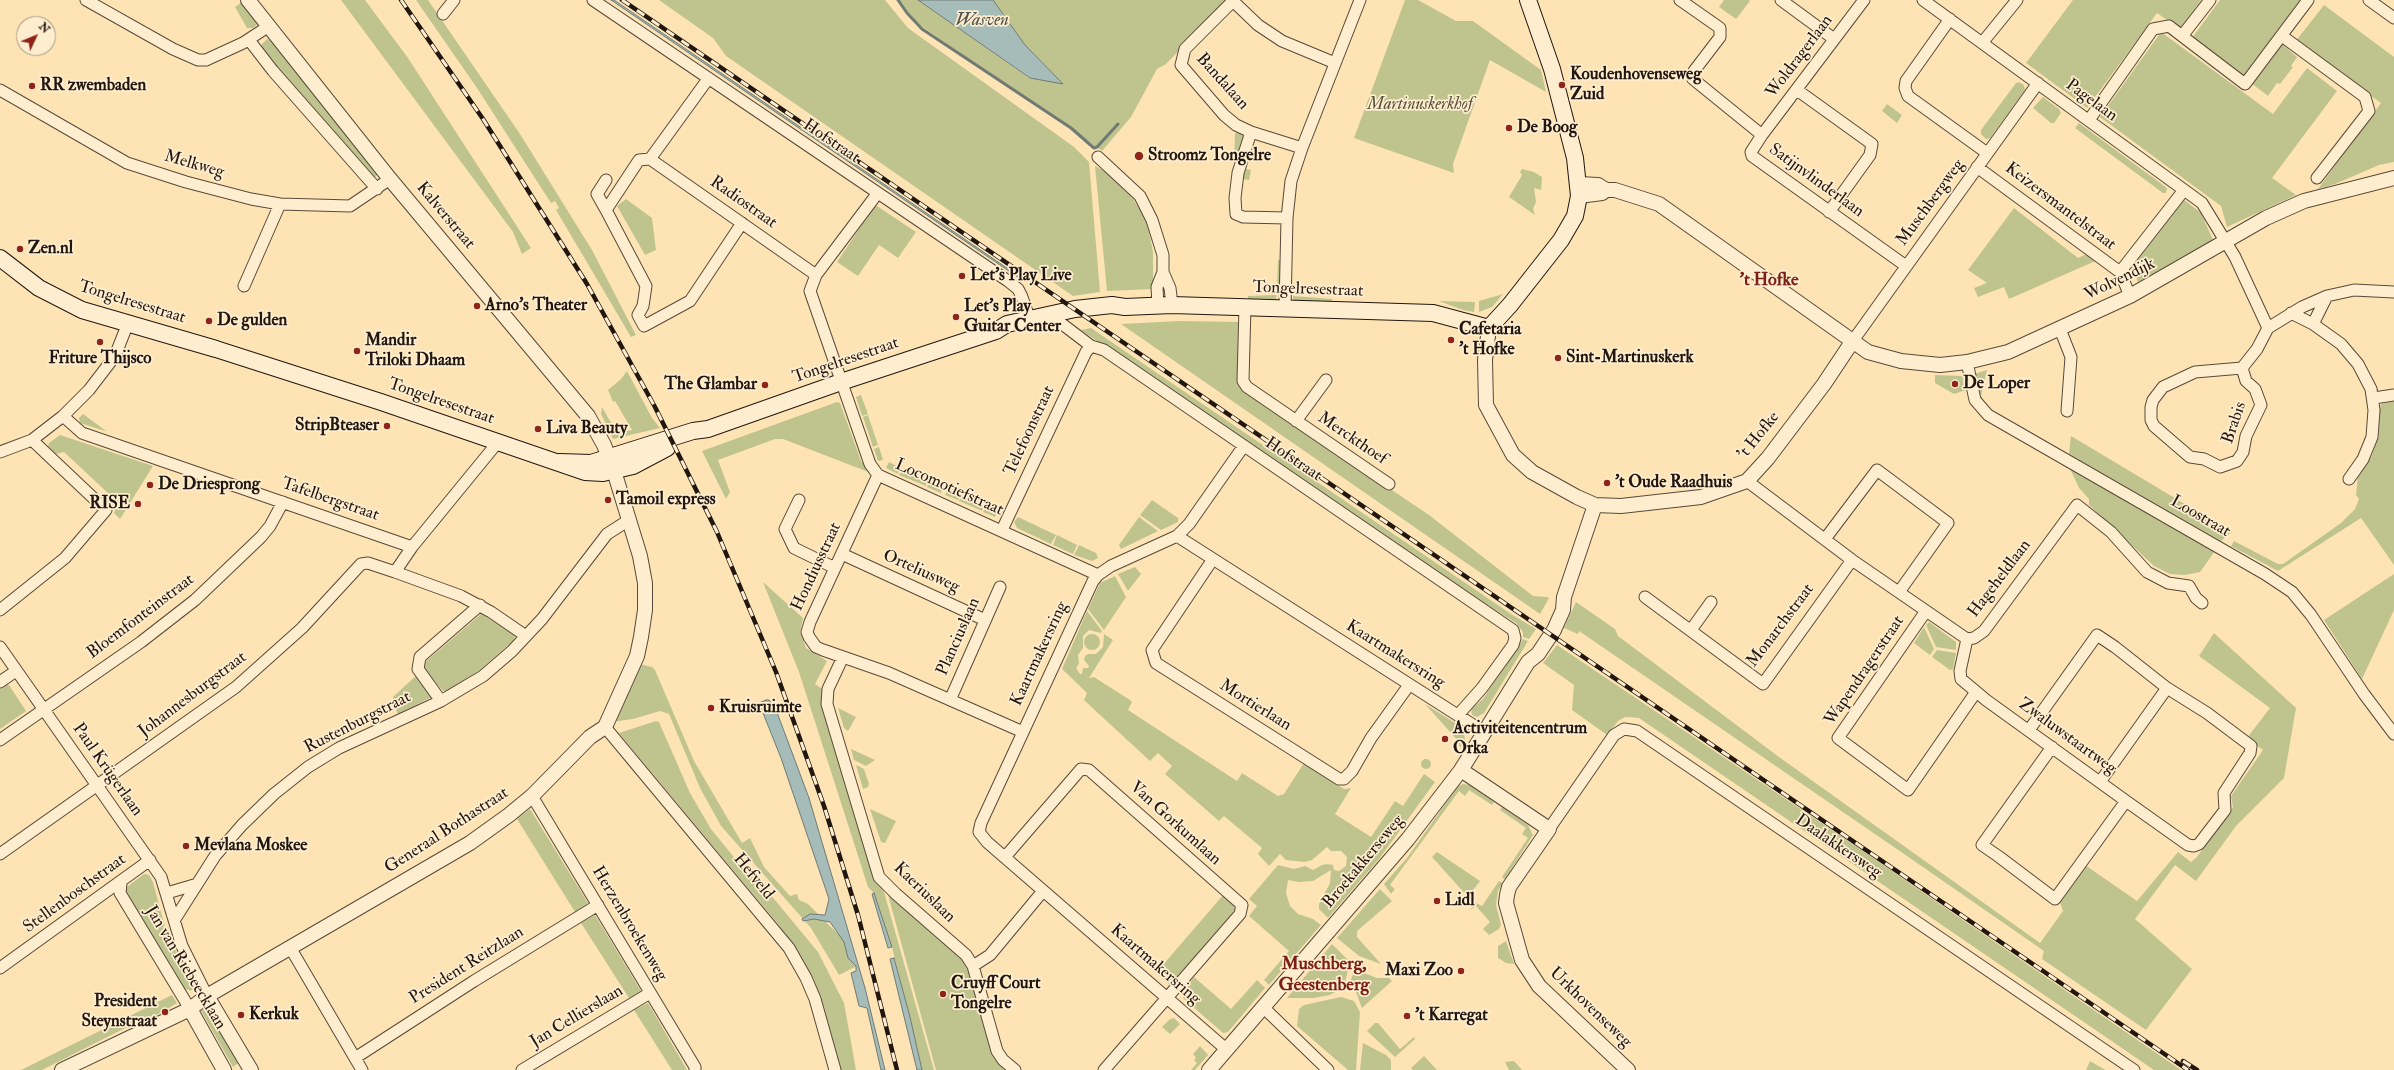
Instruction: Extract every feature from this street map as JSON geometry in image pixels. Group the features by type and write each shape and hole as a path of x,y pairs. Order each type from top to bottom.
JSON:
{"main road":[{"path":"1489,328 1515,299 1561,240 1575,216 1579,190 1552,69 1528,0"},
{"name":"Tongelresestraat","path":"0,258 16,272 60,300 82,310 381,402 585,472 603,473 611,465 633,466 650,456 696,438 708,429 841,382 996,331 1010,331 1031,322 1052,317 1114,311 1125,307 1165,305 1245,306 1433,313 1489,328"}],"street":[{"path":"86,0 173,49 198,60 206,60 249,40 269,26"},
{"name":"Kalverstraat","path":"248,0 390,179 588,416 611,465"},
{"path":"443,14 454,0"},
{"name":"Hofstraat","path":"593,0 877,194 1008,281 1018,289 1031,322"},
{"path":"1284,308 1287,218 1291,181 1302,148 1360,0"},
{"name":"Satijnvlinderlaan","path":"1680,0 1720,28 1720,37 1694,71 1693,79 1762,135 1750,152 1752,156 1906,266"},
{"path":"1781,0 1834,39"},
{"name":"Woldragerlaan","path":"1762,135 1864,0"},
{"name":"Pagelaan","path":"1924,0 2184,190 2208,211 2225,241"},
{"path":"1982,43 2017,0"},
{"path":"2182,36 2210,0"},
{"path":"2088,120 2153,29 2159,26 2170,26 2245,84 2308,0"},
{"path":"2369,0 2394,18"},
{"path":"1233,1 1258,25 1282,41 1335,64"},
{"name":"Bandalaan","path":"1233,1 1185,49 1181,60 1181,65 1224,115 1236,124 1251,132 1302,148"},
{"path":"1950,19 1906,82 1905,88 1908,96 1987,153"},
{"path":"2282,36 2365,97 2369,111 2317,178"},
{"path":"249,40 273,71 377,189"},
{"path":"606,210 639,160 650,159 708,79"},
{"name":"Muschbergweg","path":"1852,342 2038,83"},
{"name":"Melkweg","path":"0,90 127,162 186,182 280,204 350,206 390,179"},
{"path":"1797,90 1872,144 1870,155 1829,212"},
{"path":"1251,132 1238,173 1235,198 1236,214 1243,217 1287,218"},
{"path":"1098,157 1140,196 1152,220 1163,255 1163,272 1158,287 1165,305"},
{"name":"Radiostraat","path":"650,159 816,275"},
{"name":"Keizersmantelstraat","path":"1978,167 2120,272 2130,296"},
{"name":"Wolvendijk","path":"1852,342 1868,352 1901,361 1940,365 1968,362 2008,352 2130,296 2266,218 2304,201 2394,178"},
{"path":"606,180 597,194 646,286 643,306 638,315 644,326 690,301 742,223"},
{"path":"1579,190 1602,193 1606,190 1644,198 1675,214 1852,342"},
{"path":"2120,272 2184,190"},
{"path":"816,275 877,194"},
{"path":"244,286 280,204"},
{"path":"2225,241 2268,328"},
{"name":"Locomotiefstraat","path":"816,275 810,291 870,464 878,475 1002,530 1098,575"},
{"path":"2242,368 2252,356 2268,328 2291,313 2327,296 2354,290 2394,292"},
{"path":"2313,324 2327,296"},
{"name":"Merckthoef","path":"1245,306 1243,381 1247,387 1389,484"},
{"path":"2291,313 2329,334 2350,353 2365,377 2374,398 2374,420 2368,449 2349,479"},
{"name":"Hofstraat","path":"1052,317 1091,346 1104,350 1243,447 1512,630 1515,638 1482,688 1458,715"},
{"path":"0,440 2,451 32,440 63,416 89,390 115,356 128,323"},
{"name":"'t Hofke","path":"1489,328 1485,360 1486,405 1513,455 1532,472 1594,505 1621,506 1701,497 1747,481 1768,458 1824,384 1852,342"},
{"path":"2060,329 2071,357 2067,411"},
{"name":"Telefoonstraat","path":"1002,530 1086,352 1091,346"},
{"name":"Loostraat","path":"1968,362 1975,400 1988,414 2265,574 2292,592 2311,615 2364,694 2394,734"},
{"name":"Brabis","path":"2242,368 2246,381 2257,393 2261,405 2246,436 2244,452 2237,461 2220,467 2204,458 2190,457 2154,426 2151,414 2153,400 2163,387 2194,372 2242,368"},
{"name":"Merckthoef","path":"1296,421 1326,380"},
{"path":"2374,398 2394,395"},
{"name":"Tafelbergstraat","path":"63,416 82,433 147,454 412,547"},
{"path":"0,610 65,558 106,510 32,440"},
{"path":"498,442 412,547 395,572 461,596 480,605 526,636"},
{"path":"1178,536 1189,524 1243,447"},
{"path":"605,727 636,656 645,610 645,583 640,556 611,465"},
{"path":"1824,539 1877,470 1948,523 1899,592"},
{"name":"Hondiusstraat","path":"843,657 816,647 807,632 810,622 878,475"},
{"name":"Hageheldlaan","path":"1747,481 1852,560 1966,639 1974,638 1984,631 2077,505 2111,532 2148,572 2168,584 2189,586 2192,594 2202,603"},
{"path":"799,500 785,529 794,548 835,568"},
{"name":"Bloemfonteinstraat","path":"0,740 44,710 195,600 261,537 270,526 282,502"},
{"name":"Broekakkerseweg","path":"1209,1070 1408,840 1461,770 1528,662 1531,650 1549,630 1555,608 1564,597 1594,505"},
{"name":"Rustenburgstraat","path":"175,918 186,903 194,885 242,825 274,794 308,767 356,739 442,701 483,676 542,619 607,534 629,520"},
{"name":"Kaartmakersring","path":"1227,1050 982,837 980,827 1093,581 1098,575 1111,566 1178,536 1484,732"},
{"name":"Orteliusweg","path":"842,554 985,620"},
{"name":"Mortierlaan","path":"1213,559 1152,650 1156,663 1339,779 1344,779 1349,776 1372,738 1409,685"},
{"name":"Monarchstraat","path":"1645,596 1763,684 1852,560"},
{"name":"Johannesburgstraat","path":"0,854 236,688 302,628 361,564 368,563 395,572"},
{"name":"Planciuslaan","path":"950,700 1000,587"},
{"path":"1691,630 1711,602"},
{"name":"Rustenburgstraat","path":"442,701 418,669 420,657 480,605"},
{"name":"Wapendragerstraat","path":"1926,612 1838,738 1908,790 1976,692"},
{"path":"2029,730 2097,635 2167,688 2100,782"},
{"name":"Zwaluwstaartweg","path":"1966,639 1959,676 1976,692 2188,845 2199,844 2225,810 2224,793 2250,753 2251,746 2207,713 2167,688"},
{"name":"Paul Krügerlaan","path":"0,648 150,860 160,877 175,918"},
{"path":"843,657 889,673 1023,732"},
{"name":"Kaeriuslaan","path":"843,657 828,690 827,704 879,877 896,894 966,955 973,966 998,1051 1003,1060 1015,1070"},
{"path":"0,682 16,671"},
{"name":"Generaal Bothastraat","path":"207,996 291,949 470,842 509,815 532,796 590,737 605,727"},
{"name":"Hefveld","path":"605,727 789,948 806,978 815,999 836,1070"},
{"name":"Daalakkersweg","path":"1549,829 1614,735 1624,729 1637,731 2134,1070"},
{"path":"2052,747 1982,845 2055,899 2126,801"},
{"name":"Van Gorkumlaan","path":"1005,857 1081,769 1089,770 1242,906 1240,914 1166,998"},
{"path":"1461,770 1549,829"},
{"name":"Herzenbroekenweg","path":"532,796 695,1067 695,1070"},
{"name":"Urkhovenseweg","path":"1549,829 1509,887 1507,895 1506,903 1522,960 1539,986 1628,1070"},
{"name":"Stellenboschstraat","path":"0,968 150,860"},
{"name":"Jan van Riebeecklaan","path":"120,883 120,893 224,1070"},
{"path":"167,894 194,885"},
{"path":"973,966 990,955 1044,891"},
{"name":"President Reitzlaan","path":"354,1058 474,981 598,905"},
{"name":"Jan van Riebeecklaan","path":"175,918 182,946 207,996 247,1069"},
{"path":"291,949 362,1070"},
{"name":"Jan Cellierslaan","path":"522,1070 650,993"},
{"path":"62,1070 190,1010 207,996"},
{"path":"1104,1070 1166,998"},
{"path":"1264,1008 1328,1070"}],"green space":[{"path":"341,0 365,0 408,58 531,248 522,254 513,232"},
{"path":"416,0 428,0 520,134 592,250 636,335 631,337 556,210 559,208 555,201 551,203 477,88"},
{"path":"659,0 885,0 908,28 1074,147 1089,162 1100,292 1073,296 726,56 713,38"},
{"path":"899,0 918,0 1029,78 1062,83 1025,45 993,0 1228,0 1166,64 1157,69 1131,117 1102,151 913,20"},
{"name":"Martinuskerkhof","path":"1405,0 1418,0 1456,21 1473,21 1541,70 1546,92 1490,60 1453,164 1454,173 1354,138"},
{"path":"1724,0 1750,1 1736,19 1719,7"},
{"path":"2073,0 2201,0 2180,29 2157,13 2087,108 2026,63"},
{"path":"2220,0 2304,0 2276,39 2297,57 2291,66 2293,67 2280,84 2277,83 2268,96 2192,38"},
{"path":"242,2 258,24 253,28 247,28 235,7"},
{"path":"2324,5 2394,57 2394,162 2379,165 2335,184 2318,189 2381,103 2295,42"},
{"path":"2161,32 2273,114 2307,68 2337,91 2272,178 2296,195 2227,227 2221,206 2100,117"},
{"path":"267,39 275,42 378,174 373,179 261,50 261,45"},
{"path":"2019,82 2024,85 2025,90 1990,138 1986,139 1981,134 1981,130 2016,83"},
{"path":"2043,97 2059,109 2061,113 2054,123 2051,123 2033,108"},
{"path":"1887,104 1902,115 1897,123 1882,111"},
{"path":"2079,123 2167,188 2166,193 2163,193 2075,128"},
{"path":"1238,131 1246,136 1239,160 1234,160 1235,134"},
{"path":"1095,166 1115,177 1134,200 1147,222 1153,252 1153,289 1107,291"},
{"path":"1243,168 1251,170 1249,180 1241,179"},
{"path":"1522,169 1534,172 1542,177 1541,190 1534,188 1536,202 1533,209 1535,215 1509,197 1522,175 1520,172"},
{"path":"626,199 652,218 656,250 645,255 617,206"},
{"path":"2183,199 2201,213 2213,240 2138,282 2132,267"},
{"path":"877,206 916,232 898,258 879,245 858,276 837,262 873,208"},
{"path":"2014,208 2078,258 2091,252 2100,259 2009,299 2004,287 1978,297 1974,288 1987,283 1968,270"},
{"path":"1278,260 1281,260 1281,288 1277,288"},
{"path":"1503,294 1492,307 1479,312 1479,301"},
{"path":"1276,295 1277,303 1248,302 1248,296"},
{"path":"1293,296 1332,299 1332,302 1293,303"},
{"path":"1439,301 1475,302 1474,312 1463,310"},
{"path":"1179,321 1241,322 1238,384 1242,389 1429,515 1533,596 1549,598 1540,614 1121,324"},
{"path":"1091,328 1511,614 1536,629 1529,639 1523,637 1523,632 1516,623 1440,575 1081,330"},
{"path":"1987,370 1981,396 1986,404 1979,398 1974,374"},
{"path":"627,371 652,418 660,428 613,439 601,414 602,407 617,433 632,430 615,401 613,402 608,390 621,379"},
{"path":"1935,375 1962,376 1966,390 1954,394 1935,383"},
{"path":"861,395 868,414 862,416 856,397"},
{"path":"2394,401 2394,565 2361,518 2278,571 2231,546 2234,541 2278,564 2283,564 2341,523 2355,509 2359,499 2356,495 2358,476 2372,456 2378,438 2381,404"},
{"path":"837,402 840,403 861,461 871,473 783,439 775,439 718,460 730,492 726,499 702,451"},
{"path":"83,414 106,431 80,423 79,418"},
{"path":"868,415 878,445 873,447 863,417"},
{"path":"60,435 153,466 120,519 114,513 116,508 104,500 109,494 64,452 56,454 48,446 49,443"},
{"path":"2071,436 2232,532 2221,541 2069,454"},
{"path":"879,447 883,460 878,461 874,449"},
{"path":"889,462 900,468 898,474 886,468"},
{"path":"2070,464 2215,551 2200,572 2185,575 2170,574 2154,566 2089,505 2089,499 2079,488 2070,469"},
{"path":"902,469 928,480 926,486 899,475"},
{"path":"930,481 944,487 941,493 927,487"},
{"path":"948,489 960,494 958,500 945,495"},
{"path":"962,495 984,505 982,511 959,501"},
{"path":"1152,500 1178,518 1178,522 1161,530 1140,515"},
{"path":"986,506 998,511 995,517 983,512"},
{"path":"1018,517 1056,535 1051,544 1017,528 1014,522"},
{"path":"1139,517 1158,531 1121,549 1119,545"},
{"path":"1057,535 1077,545 1073,554 1053,545"},
{"path":"1079,545 1096,553 1098,558 1092,561 1074,555"},
{"path":"1135,567 1141,574 1128,591 1118,574"},
{"path":"2394,574 2394,610 2362,679 2324,620"},
{"path":"1115,576 1126,597 1104,630 1088,609 1100,583"},
{"path":"763,582 803,618 800,632 806,648 827,661 815,684 822,689 821,703 877,880 884,892 934,1070 922,1070 892,947 874,893 868,887 799,672"},
{"path":"1576,602 1615,629 1618,636 1779,757 2040,943 2063,911 2060,902 2085,865 2137,901 2178,852 2191,862 2196,858 2233,807 2231,796 2263,750 2247,738 2270,708 2199,656 2214,633 2296,708 2284,778 2236,826 2196,881 2175,865 2135,919 2192,969 2146,1030 2042,959 2044,951 1907,856 1579,631 1578,634 1564,628"},
{"path":"1087,611 1102,631 1101,633 1089,630 1083,636 1083,648 1078,655 1079,664 1076,668 1080,674 1082,674 1083,668 1088,668 1089,666 1084,660 1085,656 1088,654 1096,654 1103,647 1104,634 1113,640 1089,678 1094,677 1130,700 1132,702 1128,710 1237,781 1242,773 1278,796 1284,794 1304,763 1344,789 1351,788 1335,814 1371,837 1395,801 1403,806 1424,774 1435,782 1379,859 1328,918 1319,909 1319,904 1330,883 1331,870 1313,881 1299,882 1288,880 1286,893 1290,906 1298,914 1313,919 1321,925 1269,985 1264,980 1289,951 1249,916 1257,906 1249,899 1278,865 1294,869 1305,866 1313,870 1327,864 1333,865 1334,870 1339,871 1346,866 1347,857 1341,851 1331,851 1327,847 1312,860 1305,862 1286,860 1280,854 1269,866 1258,854 1262,848 1224,816 1219,821 1165,774 1172,766 1158,753 1150,761 1084,700 1087,693 1062,669"},
{"path":"481,614 508,630 515,636 514,640 478,671 446,692 442,690 423,667 424,663"},
{"path":"1929,622 1956,642 1956,650 1936,647 1926,625"},
{"path":"1924,627 1934,649 1930,655 1914,643"},
{"path":"1089,634 1095,634 1100,639 1098,648 1095,650 1089,650 1084,645 1084,639"},
{"path":"1523,639 1528,641 1484,713 1477,717 1472,715 1471,709 1483,699"},
{"path":"1557,645 1854,845 2181,1070 2154,1070 1639,718 1625,717 1618,721 1607,735 1572,710 1574,685 1543,663"},
{"path":"1937,650 1956,653 1953,669 1950,670 1932,657"},
{"path":"640,664 652,667 655,670 694,761 742,843 750,838 764,867 790,896 797,894 799,900 808,904 840,936 850,940 857,966 839,975 811,928 721,826 700,788 669,714 660,711 633,719 611,722"},
{"path":"419,673 432,697 398,714 393,702 393,697"},
{"path":"6,684 9,685 26,711 0,729 0,688"},
{"path":"1425,704 1463,728 1465,740 1460,748 1459,742"},
{"path":"838,708 856,717 848,731 844,728"},
{"path":"656,721 659,722 690,793 711,829 737,861 775,900 818,952 844,1003 856,1070 841,1070 816,986 778,924 619,733"},
{"path":"851,749 875,760 866,766 854,760"},
{"path":"1424,759 1428,759 1430,760 1430,768 1424,769 1421,766 1421,762"},
{"path":"856,765 864,769 869,784 868,787 863,789"},
{"path":"1463,784 1470,785 1494,802 1492,805 1469,790 1465,796 1459,791 1390,885 1395,889 1391,894 1384,884 1407,858 1458,786"},
{"path":"1502,807 1528,825 1533,835 1505,879 1502,877 1528,838 1522,834 1526,828 1500,810"},
{"path":"530,809 588,903 575,912 517,819"},
{"path":"870,809 896,821 885,843 881,842"},
{"path":"1437,852 1480,881 1468,897 1432,857"},
{"path":"144,874 149,875 153,882 167,935 196,987 190,991 188,989 184,991 124,889"},
{"path":"1499,881 1503,883 1498,891 1496,905 1501,925 1499,929 1489,935 1483,929 1490,922 1476,906 1470,910 1476,903 1482,906"},
{"path":"1380,889 1392,901 1357,931 1357,937 1381,964 1359,956 1337,938"},
{"path":"1224,894 1236,906 1236,909 1170,985 1156,973"},
{"path":"888,895 962,959 969,973 991,1047 1007,1070 936,1070"},
{"path":"595,915 641,991 629,998 581,923"},
{"path":"1506,941 1514,964 1506,963 1498,958 1498,946"},
{"path":"1332,944 1350,962 1344,987 1330,995 1314,998 1287,998"},
{"path":"1359,971 1377,978 1389,978 1392,981 1362,1008 1351,979 1353,974"},
{"path":"1194,977 1231,1009 1257,980 1265,988 1228,1032 1223,1033 1183,998 1183,992"},
{"path":"172,995 177,1003 152,1017 149,1016 42,1070 21,1070"},
{"path":"1341,997 1354,1001 1360,1012 1356,1070 1348,1070 1297,1026 1299,1009 1304,1005"},
{"path":"648,1003 687,1070 672,1070 634,1010"},
{"path":"204,1005 240,1062 233,1067 200,1009"},
{"path":"1174,1018 1180,1024 1170,1034 1162,1027 1170,1019"},
{"path":"1375,1023 1378,1023 1400,1049 1414,1037 1415,1039 1395,1057 1367,1031"},
{"path":"1363,1043 1386,1055 1391,1060 1391,1070 1360,1070"},
{"path":"1200,1046 1208,1055 1195,1070 1191,1070 1197,1063 1194,1060 1196,1058 1193,1054"},
{"path":"1424,1056 1437,1070 1413,1070 1411,1068"},
{"path":"1513,1061 1522,1070 1509,1070 1505,1062"},
{"path":"2090,1061 2102,1068 2106,1070 2086,1070"}],"water":[{"path":"611,0 614,0 1023,279 1022,280"},
{"name":"Wasven","path":"918,0 993,0 1025,45 1063,84 1030,78"},
{"path":"769,700 775,707 809,798 865,988 885,1070 881,1070 867,1008 859,1006 851,973 856,971 856,966 848,958 844,942 830,922 814,919 803,921 802,919 810,914 825,915 829,899 781,758 759,703"},
{"path":"874,893 892,947 888,948 872,894"},
{"path":"894,958 910,1017 922,1070 917,1070 890,959"}],"waterway":[{"path":"898,0 907,13 922,29 1071,128 1094,148 1097,147 1118,124"}],"railway":[{"path":"401,0 483,119 587,284 655,407 717,532 776,672 824,806 858,915 897,1070"},
{"path":"622,0 2188,1070"},
{"path":"2183,1061 2197,1070"}],"place":[{"name":"Koudenhovenseweg Zuid","path":"1562,85"},
{"name":"RR zwembaden","path":"32,86"},
{"name":"De Boog","path":"1509,128"},
{"name":"Stroomz Tongelre","path":"1139,156"},
{"name":"Zen.nl","path":"20,249"},
{"name":"Let's Play Live","path":"962,276"},
{"name":"Arno's Theater","path":"477,306"},
{"name":"Let's Play Guitar Center","path":"956,317"},
{"name":"De gulden","path":"209,321"},
{"name":"Cafetaria 't Hofke","path":"1451,340"},
{"name":"Friture Thijsco","path":"100,342"},
{"name":"Mandir Triloki Dhaam","path":"357,351"},
{"name":"Sint-Martinuskerk","path":"1558,358"},
{"name":"De Loper","path":"1955,384"},
{"name":"The Glambar","path":"765,385"},
{"name":"StripBteaser","path":"387,426"},
{"name":"Liva Beauty","path":"538,429"},
{"name":"'t Oude Raadhuis","path":"1607,483"},
{"name":"De Driesprong","path":"150,485"},
{"name":"Tamoil express","path":"608,500"},
{"name":"RISE","path":"138,504"},
{"name":"Kruisruimte","path":"711,708"},
{"name":"Activiteitencentrum Orka","path":"1445,739"},
{"name":"Mevlana Moskee","path":"186,846"},
{"name":"Lidl","path":"1437,901"},
{"name":"Maxi Zoo","path":"1461,971"},
{"name":"Cruyff Court Tongelre","path":"943,994"},
{"name":"President Steynstraat","path":"165,1012"},
{"name":"Kerkuk","path":"241,1015"},
{"name":"'t Karregat","path":"1407,1016"}],"district":[{"name":"'t Hofke","path":"1769,281"},
{"name":"Muschberg, Geestenberg","path":"1324,975"}]}
